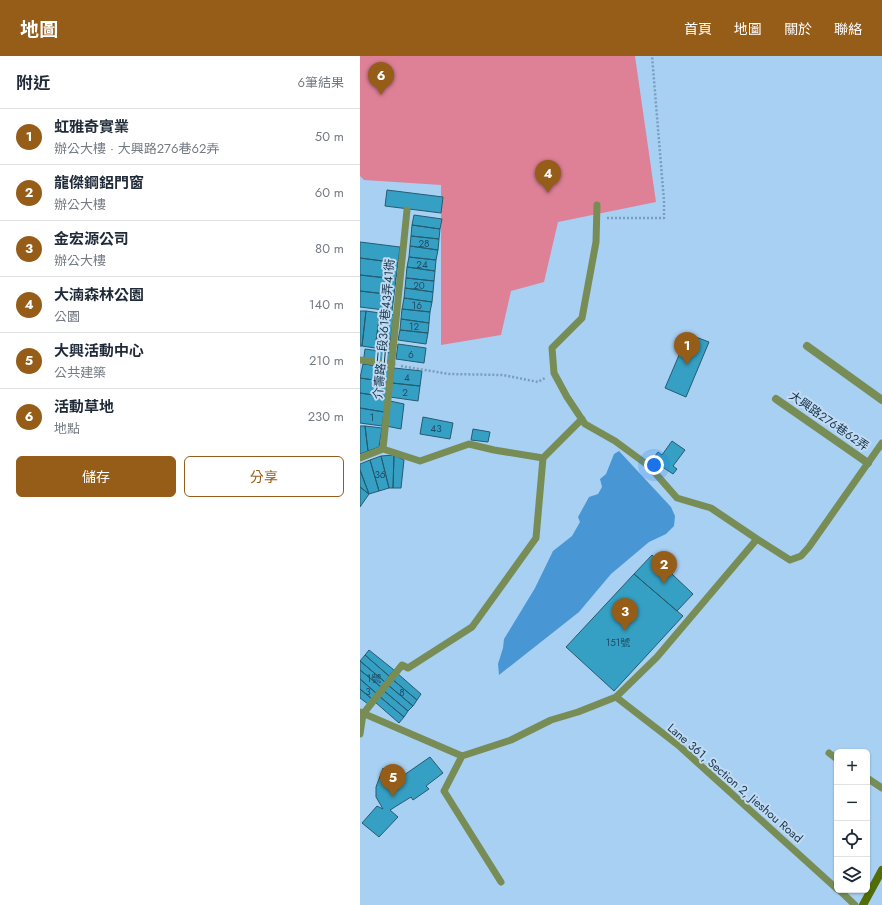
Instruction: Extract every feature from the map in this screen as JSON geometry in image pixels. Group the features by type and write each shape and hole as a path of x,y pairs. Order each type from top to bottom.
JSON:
{"street":[{"path":"807,346 882,400"},
{"name":"大興路276巷62弄","path":"776,398 868,463"},
{"path":"863,905 882,870"}],"lane":[{"path":"597,204 596,242 582,318 552,348 554,373 567,397 585,424 615,441 649,466 677,498 711,508 790,560 801,556 882,443"},
{"name":"介壽路二段361巷43弄41衖","path":"384,449 407,210"},
{"path":"360,360 392,364"},
{"path":"360,734 362,713 402,665 408,668 472,627 536,538 543,458 582,419"},
{"path":"360,458 384,449 420,461 469,444 494,450 543,458"},
{"path":"362,713 462,756 512,740 551,720 578,712 616,697 657,657 756,539"},
{"name":"Lane 361, Section 2, Jieshou Road","path":"616,697 678,746 834,885"},
{"path":"829,753 834,757"},
{"path":"462,756 444,791 501,882"},
{"path":"870,780 882,788"},
{"name":"Lane 361, Section 2, Jieshou Road","path":"842,893 855,905"}],"path":[{"path":"597,218 664,218 664,201 652,56"},
{"path":"392,364 449,374 503,375 538,382 554,373"}],"shaded area":[{"path":"360,56 635,56 656,202 558,222 544,282 511,291 501,335 441,345 441,185 364,180 360,176"}],"water":[{"path":"619,451 671,507 675,516 674,526 666,534 649,542 611,574 579,612 499,675 498,664 504,639 535,588 553,551 572,536 580,522 578,517 589,497 598,494 602,487 600,479 606,474 614,454"}],"building":[{"path":"387,190 443,197 441,213 385,206"},
{"path":"414,215 442,219 440,229 412,225"},
{"path":"412,225 440,229 439,239 411,236"},
{"path":"411,236 439,239 438,250 410,246"},
{"path":"360,242 400,247 398,263 360,258"},
{"path":"410,246 438,250 436,260 409,257"},
{"path":"409,257 436,260 435,271 407,267"},
{"path":"360,258 398,263 396,279 360,275"},
{"path":"407,267 435,271 434,281 406,278"},
{"path":"360,275 396,279 394,295 360,291"},
{"path":"406,278 434,281 433,292 405,288"},
{"path":"405,288 433,292 432,302 404,298"},
{"path":"360,291 394,295 392,311 360,307"},
{"path":"404,298 432,302 430,312 402,309"},
{"path":"402,309 430,312 429,323 401,319"},
{"path":"360,311 366,311 362,346 360,346"},
{"path":"366,311 380,313 375,348 362,346"},
{"path":"380,313 394,315 389,350 375,348"},
{"path":"401,319 429,323 428,333 400,330"},
{"path":"400,330 428,333 426,344 398,340"},
{"path":"688,334 709,342 686,397 665,388"},
{"path":"398,344 426,348 424,363 396,359"},
{"path":"365,349 393,353 390,367 363,364"},
{"path":"363,364 390,367 388,382 360,378"},
{"path":"394,368 422,371 420,386 392,383"},
{"path":"360,378 388,382 386,397 360,393"},
{"path":"392,383 420,386 418,401 390,397"},
{"path":"360,393 386,397 384,412 360,408"},
{"path":"390,401 404,404 401,429 386,426"},
{"path":"360,408 384,412 382,426 360,423"},
{"path":"423,417 453,423 450,439 420,434"},
{"path":"360,426 365,426 368,451 360,454"},
{"path":"365,426 382,428 379,447 368,451"},
{"path":"473,429 490,432 488,442 471,440"},
{"path":"672,441 685,450 673,466 677,469 673,474 652,460 658,452 662,455"},
{"path":"394,455 393,488 389,488 381,456"},
{"path":"394,455 404,460 401,488 393,488"},
{"path":"381,456 389,488 379,491 370,460"},
{"path":"370,460 379,491 369,494 360,470 360,464"},
{"path":"360,470 369,494 360,487"},
{"path":"360,487 369,494 360,507"},
{"path":"652,555 693,594 677,611 634,574"},
{"path":"634,574 683,616 614,691 566,647"},
{"path":"369,650 394,670 389,676 365,655"},
{"path":"365,655 389,676 385,682 360,661"},
{"path":"360,661 385,682 381,687 360,670"},
{"path":"360,670 381,687 376,693 360,679"},
{"path":"397,673 421,694 417,700 392,679"},
{"path":"360,679 376,693 372,699 360,689"},
{"path":"392,679 417,700 413,706 388,685"},
{"path":"388,685 413,706 408,711 383,690"},
{"path":"360,689 372,699 368,704 360,698"},
{"path":"383,690 408,711 404,717 379,696"},
{"path":"379,696 404,717 399,723 375,702"},
{"path":"430,757 443,773 426,786 429,789 413,800 411,797 390,810 398,817 379,837 362,823 377,806 383,809 376,797 376,787 383,768 394,782"}],"place":[{"name":"活動草地","path":"381,95"},
{"name":"大湳森林公園","path":"548,193"},
{"name":"虹雅奇實業","path":"687,365"},
{"name":"龍傑鋼鋁門窗","path":"664,584"},
{"name":"金宏源公司","path":"625,631"},
{"name":"大興活動中心","path":"393,797"}]}
